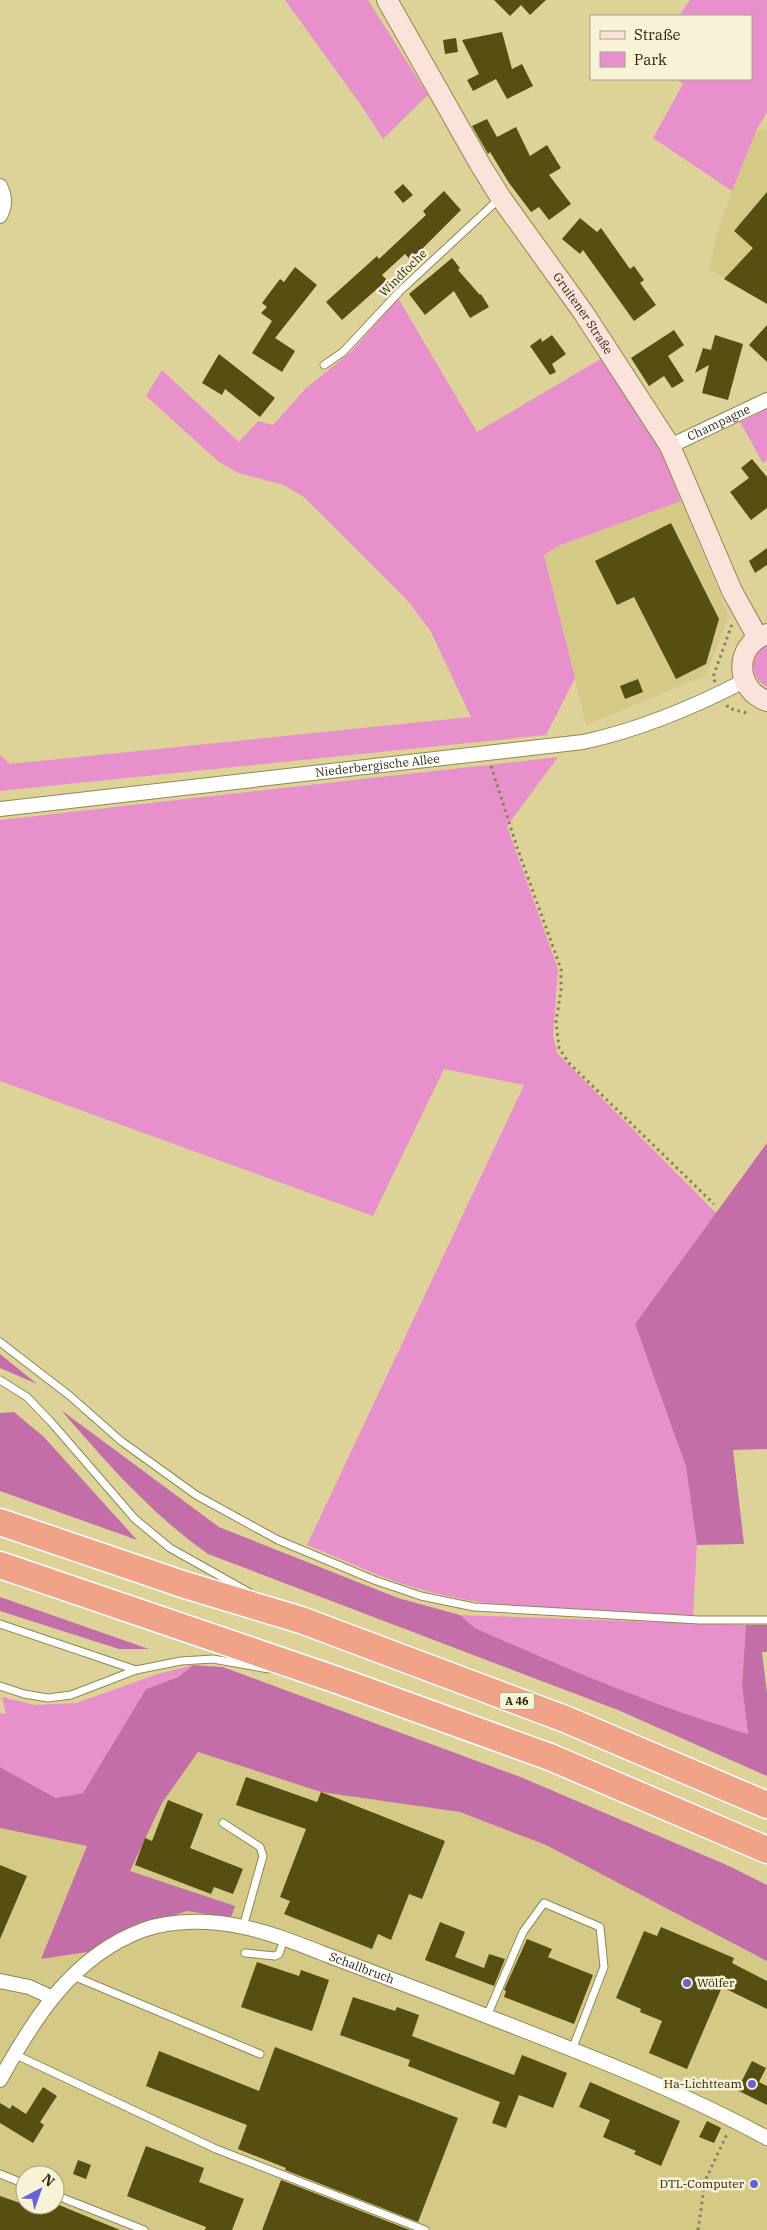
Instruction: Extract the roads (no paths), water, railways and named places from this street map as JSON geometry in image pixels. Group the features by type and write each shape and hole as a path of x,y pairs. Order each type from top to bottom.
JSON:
{"highway":[{"name":"A 46","path":"0,1522 185,1585 301,1620 564,1719 767,1805"},
{"path":"0,1564 338,1680 550,1757 767,1850"}],"main road":[{"name":"Gruitener Straße","path":"387,0 501,198 583,312 670,446 732,591 762,636"},
{"path":"762,636 748,647 742,659 742,673 744,681 755,696 767,701"}],"street":[{"path":"0,216 4,209 2,192"},
{"name":"Champagne","path":"670,446 767,400"},
{"name":"Niederbergische Allee","path":"0,809 583,742 629,730 720,694 744,681"},
{"name":"Schallbruch","path":"0,2080 14,2054 51,1998 71,1975 108,1946 144,1930 185,1922 243,1927 284,1939 572,2050 734,2120 767,2138"},
{"path":"0,1981 29,1987 51,1998"}],"lane":[{"name":"Windfoche","path":"324,365 343,352 399,292 501,198"},
{"path":"0,1342 70,1396 121,1441 196,1495 278,1540 374,1580 421,1596 474,1607 699,1620 767,1620"},
{"path":"0,1380 27,1397 52,1422 135,1519 170,1548 301,1620"},
{"path":"0,1624 136,1670"},
{"path":"0,1686 24,1694 48,1698 71,1695 136,1670 182,1661 213,1659 282,1671"},
{"path":"291,1672 338,1680"},
{"path":"223,1823 260,1847 263,1856 243,1927"},
{"path":"487,2016 523,1932 544,1903 600,1927 604,1967 572,2050"},
{"path":"245,1953 275,1956 279,1954 284,1939"},
{"path":"71,1975 260,2054"},
{"path":"14,2054 216,2149 425,2230"},
{"path":"0,2174 15,2180"},
{"path":"65,2200 144,2230"}],"place":[{"name":"Wölfer","path":"687,1983"},
{"name":"Ha-Lichtteam","path":"752,2084"},
{"name":"DTL-Computer","path":"754,2184"}]}
